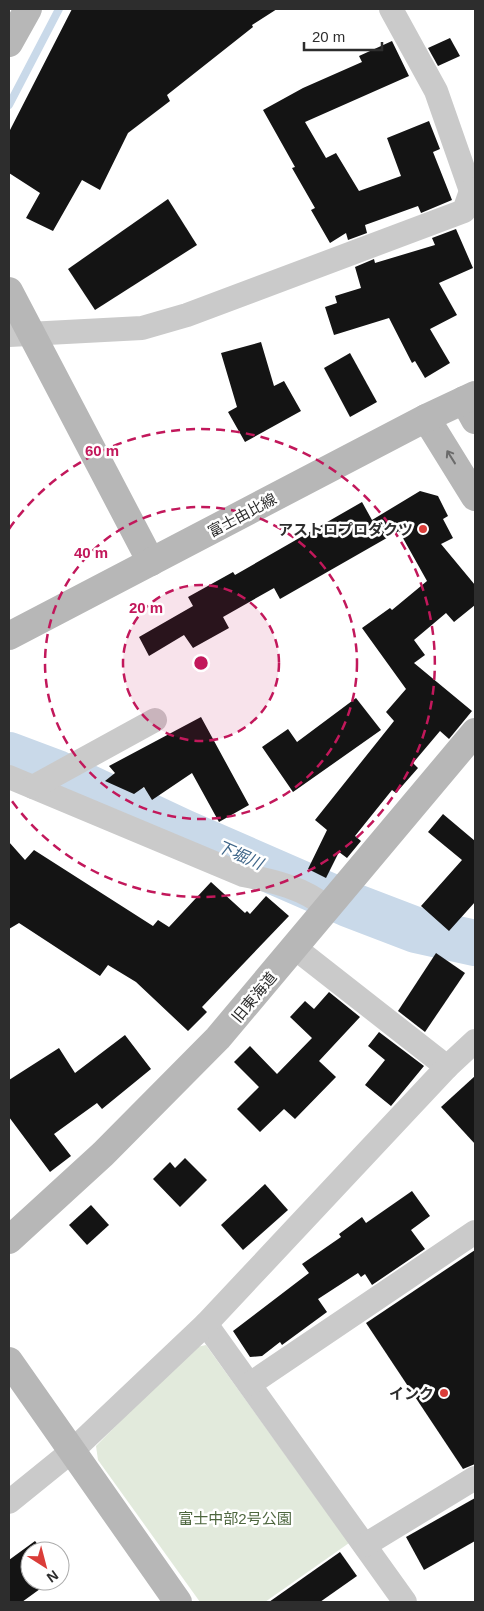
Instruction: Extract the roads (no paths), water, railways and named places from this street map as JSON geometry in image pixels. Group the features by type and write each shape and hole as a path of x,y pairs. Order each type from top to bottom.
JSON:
{"street":[{"path":"9,43 28,9"},
{"path":"20,335 142,328 187,315 464,211 473,190 436,91 391,9"},
{"path":"9,292 20,335 151,562"},
{"name":"富士由比線","path":"9,636 426,418 471,405"},
{"path":"426,418 475,496"},
{"path":"33,787 155,720"},
{"name":"旧東海道","path":"9,1240 103,1154 218,1038 475,732"},
{"path":"9,777 243,875 273,880 314,896 335,901"},
{"path":"295,948 447,1067"},
{"path":"9,1502 72,1452 206,1324 447,1067 475,1041"},
{"path":"250,1384 475,1232"},
{"path":"206,1324 405,1602"},
{"path":"9,1361 178,1602"},
{"path":"365,1545 475,1478"}],"waterway":[{"path":"9,105 59,9"},
{"name":"下堀川","path":"9,755 57,773 183,832 348,904 416,930 475,943"}],"place":[{"name":"アストロプロダクツ","path":"423,529"},
{"name":"インク","path":"444,1393"}],"park label":[{"name":"富士中部2号公園","path":"235,1518"}]}
